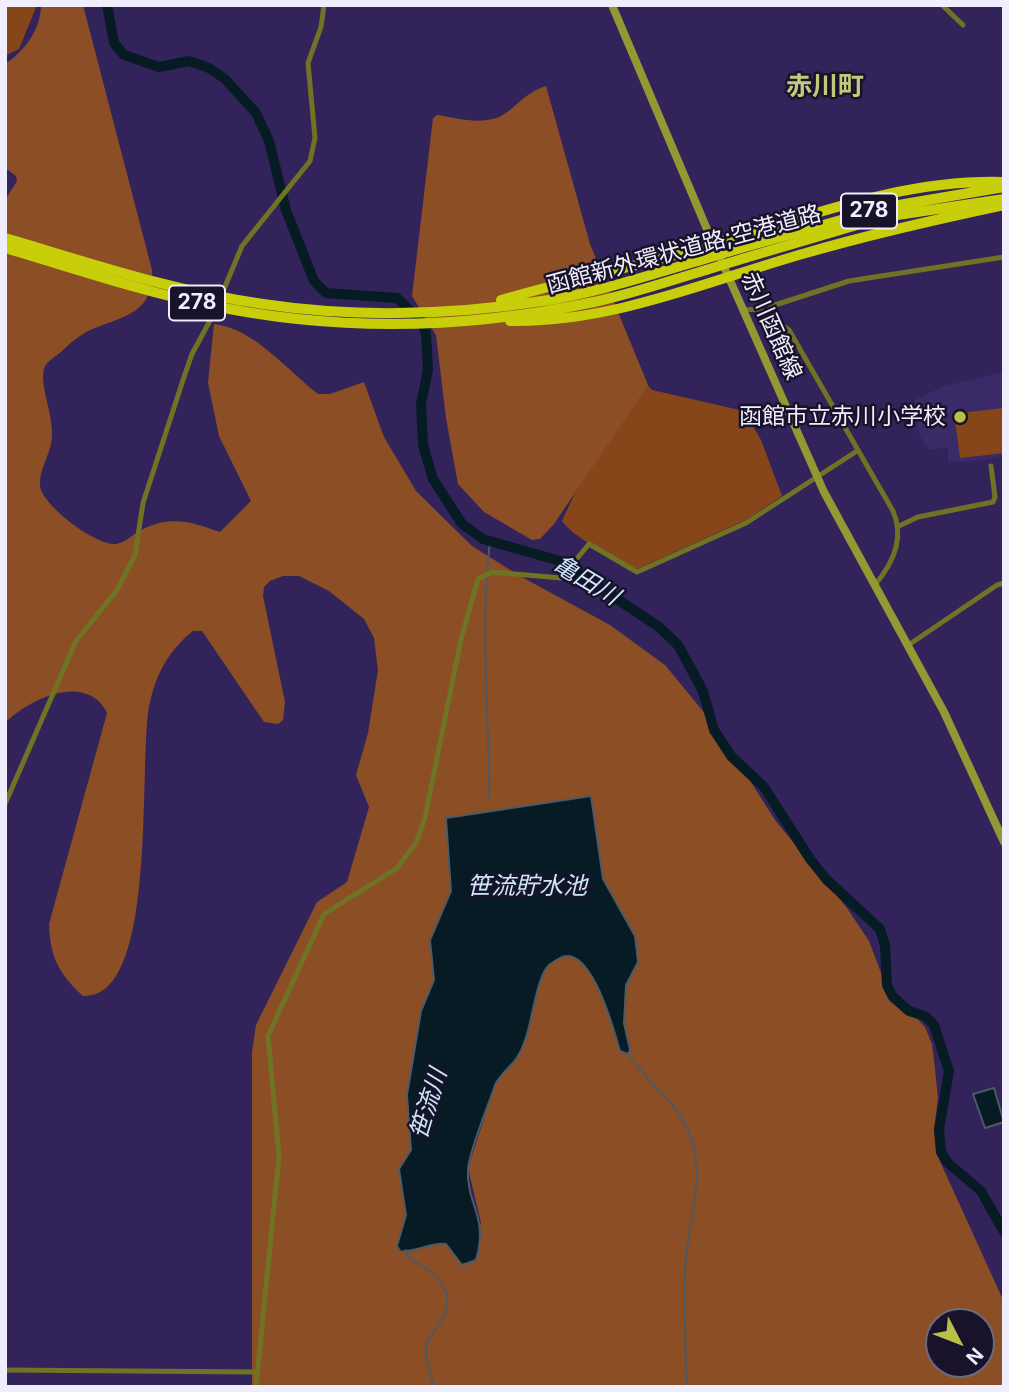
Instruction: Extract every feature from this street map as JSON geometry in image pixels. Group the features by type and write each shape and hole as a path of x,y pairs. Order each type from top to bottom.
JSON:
{"highway":[{"path":"477,307 714,244 869,198 944,185 1004,182"},
{"name":"函館新外環状道路;空港道路","path":"5,248 211,306 281,317 479,320 597,301 706,271 741,254 887,207 1004,187"},
{"name":"函館新外環状道路;空港道路","path":"5,238 158,283 227,298 394,319 550,300 698,261 741,254 884,217 1004,199"},
{"path":"479,320 556,319 671,296 832,246 1004,205"}],"main road":[{"name":"赤川函館線","path":"612,5 742,310 817,477 944,712 1004,842"}],"street":[{"path":"224,289 242,246 310,161 315,138 308,63 321,27 324,5"},
{"path":"942,5 962,25"},
{"path":"767,312 772,306 849,281 1004,257"},
{"path":"742,310 767,312 781,322 795,338 899,526 895,548 885,573 874,586"},
{"path":"5,804 76,641 117,590 135,555 147,491 192,354 213,315"},
{"path":"256,1387 279,1148 268,1036 324,914 397,868 416,843 425,818 469,607 478,579 489,572 557,579 568,572 575,559 589,544 637,572 746,523 857,451"},
{"path":"899,526 918,517 993,502 995,497 991,466"},
{"path":"907,646 1004,583"},
{"path":"5,1370 257,1372"}],"shaded area":[{"path":"5,5 37,5 19,49 5,56"},
{"path":"41,5 83,5 152,270 148,295 136,310 81,335 45,366 43,382 52,434 40,485 49,503 83,531 107,543 116,544 163,522 191,523 220,532 251,501 219,436 208,383 214,324 228,327 256,341 318,394 330,394 364,382 384,437 416,491 472,546 520,576 610,625 665,665 716,727 775,820 847,908 869,941 883,978 893,993 925,1027 932,1044 938,1098 934,1129 938,1157 1004,1302 1004,1387 252,1387 252,1052 256,1025 317,902 347,882 369,807 356,775 368,733 378,670 374,638 364,619 329,591 299,576 283,576 270,581 264,587 263,596 285,702 283,720 278,724 264,722 202,631 193,631 171,653 156,681 150,702 141,870 135,918 125,959 108,987 83,996 57,964 51,946 49,924 107,713 98,701 86,694 58,693 29,705 5,723 5,200 17,181 16,176 5,168 5,64 19,53 38,23","holes":["591,796 603,879 634,936 638,962 626,985 624,1024 630,1045 620,1051 599,990 580,962 570,956 549,965 539,983 523,1047 495,1085 468,1168 481,1223 462,1265 446,1244 397,1246 406,1215 401,1163 411,1150 407,1095 421,1011 434,980 430,940 451,891 446,818"]},
{"path":"546,86 590,244 648,385 554,524 540,539 532,540 484,512 458,484 446,418 436,335 412,296 433,118 437,115 468,120 499,117 531,93"},
{"path":"633,369 652,390 744,411 761,440 782,496 746,520 637,569 585,541 562,521"},
{"name":"函館市立赤川小学校","path":"1004,372 1004,457 948,463 948,447 929,450 919,435 915,400 944,386"},
{"path":"1004,408 1004,453 960,458 955,420 960,413"}],"water":[{"name":"笹流貯水池","path":"591,796 603,879 635,936 638,962 626,985 624,1023 630,1050 628,1054 620,1051 599,990 580,962 570,956 549,965 539,984 523,1047 495,1085 469,1160 468,1181 480,1232 476,1260 462,1265 446,1244 400,1251 397,1246 406,1215 399,1169 411,1150 407,1095 421,1011 434,980 430,940 451,891 446,818"},
{"path":"994,1088 1004,1122 985,1128 973,1094"}],"waterway":[{"name":"亀田川","path":"107,5 114,43 124,55 159,67 189,61 209,68 225,79 256,113 269,141 286,210 314,281 326,293 397,298 420,320 426,333 428,370 421,404 423,445 433,479 462,524 483,539 560,561 659,627 678,645 703,691 714,730 731,756 764,787 826,879 880,929 885,945 887,985 893,997 909,1011 925,1016 934,1025 949,1071 939,1130 941,1152 948,1163 981,1191 1004,1232"},
{"name":"笹流川","path":"489,797 485,637 490,541"},
{"path":"628,1054 677,1111 695,1151 695,1201 685,1268 687,1387"},
{"name":"笹流川","path":"406,1250 407,1256 440,1282 447,1299 447,1309 426,1349 434,1387"}],"place":[{"name":"函館市立赤川小学校","path":"960,417"}],"district":[{"name":"赤川町","path":"825,87"}]}
